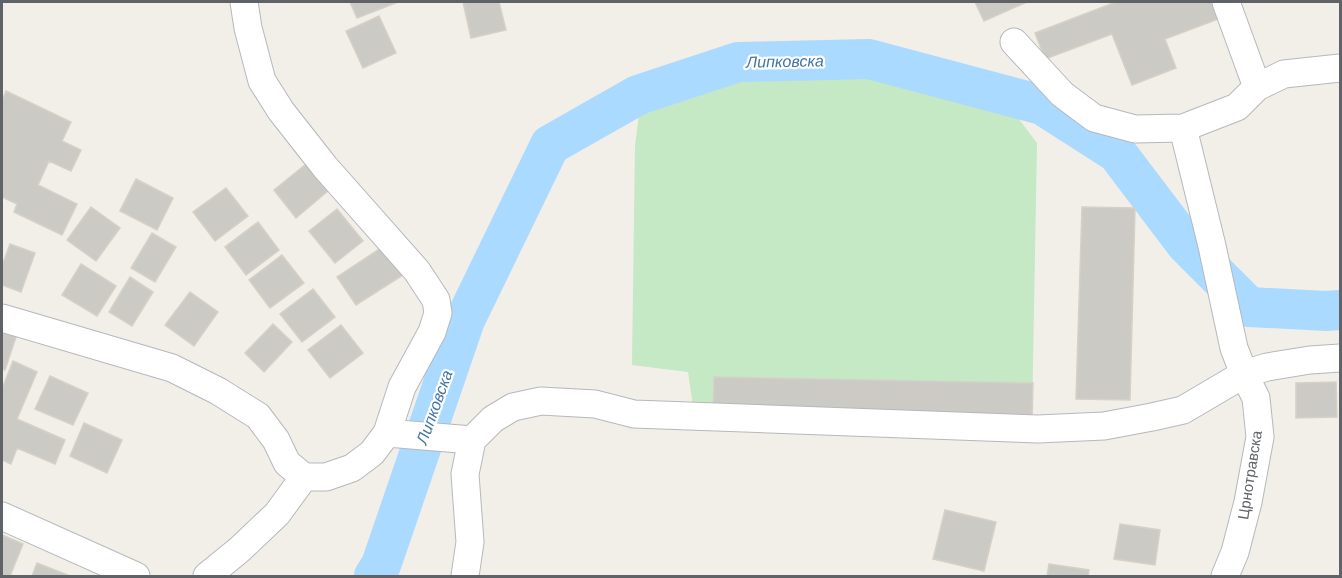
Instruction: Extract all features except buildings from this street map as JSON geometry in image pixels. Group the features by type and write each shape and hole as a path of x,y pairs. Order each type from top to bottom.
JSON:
{"street":[{"path":"2,318 172,368 218,391 258,416 276,440 288,463 304,477 326,477 352,468 372,453 387,433 402,387 432,332 438,313 436,300 417,272 325,167 281,111 262,81 248,28 244,2"},
{"path":"1226,2 1257,87"},
{"path":"1014,42 1062,94 1094,118 1135,129 1182,128 1237,107 1257,87 1284,74 1341,68"},
{"name":"Црнотравска","path":"1182,128 1212,246 1234,348 1256,398 1260,437 1248,502 1235,552 1225,576"},
{"path":"465,576 470,542 465,474 472,440 493,419 513,407 541,401 595,404 634,414 1038,429 1104,426 1183,410 1244,374 1267,367 1341,358"},
{"path":"387,433 472,440"},
{"path":"207,576 277,514 304,477"},
{"path":"2,516 136,576"}],"green space":[{"path":"739,76 855,76 1012,110 1037,143 1032,420 694,413 688,372 632,365 635,146 639,114"}],"waterway":[{"name":"Липковска","path":"374,576 381,565 465,320 550,145 638,95 738,62 869,59 1042,105 1117,153 1186,244 1249,307 1340,310"}]}
